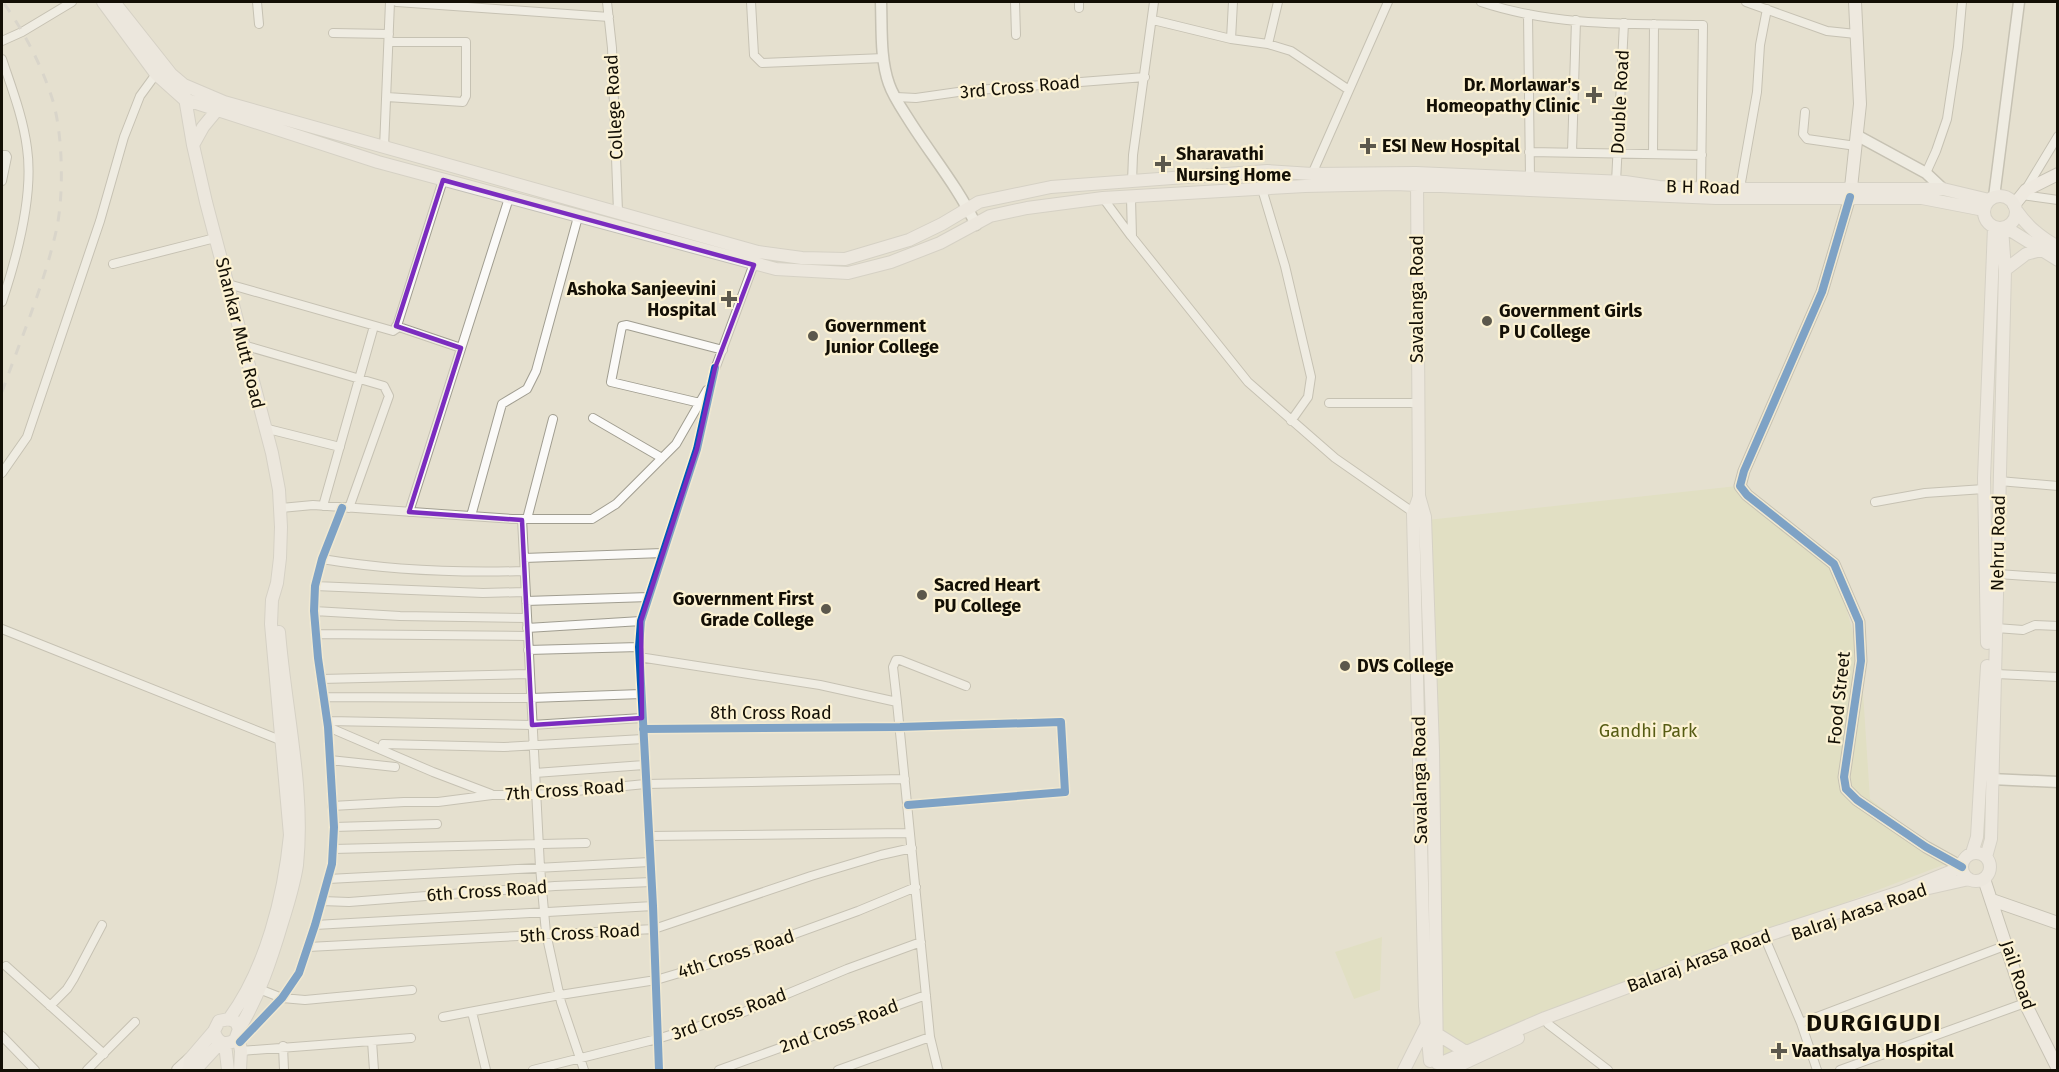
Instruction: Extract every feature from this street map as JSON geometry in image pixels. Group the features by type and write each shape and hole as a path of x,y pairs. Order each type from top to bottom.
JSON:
{"main road":[{"path":"103,2 156,74 184,99 378,162 663,238 754,265 776,269 848,273 891,262 940,243 990,216 1027,207 1103,198 1365,184 1417,179"},
{"path":"114,2 171,74 184,85 224,102 758,252 802,258 845,259 909,240 979,202 1023,192 1051,187 1267,171 1709,198 1850,193 1989,202 2005,198 2019,200"},
{"path":"1850,193 1860,104 1854,2"},
{"name":"Shankar Mutt Road","path":"184,85 184,99 193,145 275,470 281,508 277,583 280,602 279,625 290,718 297,809 286,912 240,1039 223,1043 190,1068"},
{"path":"193,145 203,127 217,110"},
{"path":"2000,228 2013,221 2019,200 2058,174"},
{"name":"B H Road","path":"1417,179 1530,178 1616,182 1659,187 1850,193 1943,189 1989,202"},
{"name":"Savalanga Road","path":"1417,179 1426,1024 1439,1068"},
{"path":"2019,200 2027,226 2037,235 2058,247"},
{"path":"1989,202 1986,220 2058,260"},
{"name":"Nehru Road","path":"1986,857 1991,839 2005,270 2000,228"},
{"name":"Nehru Road","path":"1972,853 1977,837 1988,674 1984,489 2000,228"},
{"path":"2005,270 2026,254 2041,250"},
{"name":"Savalanga Road","path":"1419,516 1433,750 1439,1068"},
{"name":"Shankar Mutt Road","path":"190,1068 219,1022 229,1019 244,998 260,960 292,864 271,624 272,600 277,583"},
{"path":"1972,853 1986,857 1990,867 1984,879 1975,881 1965,876 1962,867 1965,858 1972,853"},
{"name":"Balaraj Arasa Road","path":"1439,1068 1466,1052 1765,936 1909,888 1962,867"},
{"name":"Balraj Arasa Road","path":"1439,1068 1546,1021 1938,885 1969,879"},
{"name":"Jail Road","path":"1984,879 2025,1003 2057,1068"},
{"path":"1992,900 2057,920"},
{"path":"229,1019 236,1023 240,1039 240,1071"},
{"path":"1404,1071 1426,1024"},
{"path":"214,1031 216,1038 223,1043 228,1071"},
{"path":"1437,1034 1466,1052"}],"street":[{"path":"2,41 22,32 72,2"},
{"path":"257,2 260,24"},
{"path":"384,148 390,2"},
{"path":"397,2 609,17"},
{"name":"College Road","path":"607,2 612,48 618,212"},
{"path":"751,2 754,55 762,63 884,58"},
{"path":"881,2 884,58 889,84 928,150 968,208 976,225"},
{"path":"1015,2 1016,35"},
{"path":"1132,182 1133,155 1154,2"},
{"path":"1231,39 1233,2"},
{"path":"1268,44 1278,2"},
{"path":"1312,174 1388,2"},
{"path":"1481,2 1503,5 1528,14 1576,21 1703,25 1701,188"},
{"path":"1746,2 1827,31 1856,34"},
{"path":"1740,188 1757,92 1760,45 1770,10 1779,2"},
{"path":"1926,173 1947,119 1962,2"},
{"path":"1989,202 2019,2"},
{"path":"1528,14 1530,178"},
{"path":"1153,20 1231,39 1268,44 1290,51 1349,90"},
{"path":"1572,152 1576,21"},
{"name":"Double Road","path":"1616,182 1624,23"},
{"path":"1653,154 1654,24"},
{"path":"333,33 466,42 466,96 463,102 387,97"},
{"path":"2,60 21,114 28,151 27,197 15,262 2,302"},
{"path":"2,473 27,437 100,221 124,137 140,96 156,74"},
{"name":"3rd Cross Road","path":"896,97 916,98 965,91 1145,77"},
{"path":"1805,112 1804,137 1857,141 1926,173 1943,189"},
{"path":"2019,200 2058,136"},
{"path":"1529,152 1702,154"},
{"path":"2,155 7,157 2,181"},
{"path":"228,284 393,331 443,180"},
{"path":"1262,189 1285,266 1311,377 1308,397 1291,421"},
{"name":"Food Street","path":"1850,193 1822,292 1744,471 1740,486 1747,495 1834,564 1859,622 1860,661 1845,777 1846,789 1857,800 1926,847 1962,867"},
{"path":"409,512 508,198"},
{"path":"1103,198 1248,382 1335,458 1419,516"},
{"path":"1131,198 1132,237"},
{"path":"2019,200 2058,200"},
{"path":"471,516 502,404 527,389 536,371 578,217"},
{"path":"113,264 215,238"},
{"path":"281,508 323,506 524,519 591,519 616,504 676,444 700,403 716,368 758,252"},
{"path":"700,403 611,382 622,326 627,325 723,350"},
{"path":"323,506 374,326"},
{"path":"396,326 461,348"},
{"path":"240,1039 282,998 299,973 332,864 334,827 328,724 316,634 315,586 322,559 346,508 389,396 384,386 243,345"},
{"path":"659,1071 652,882 639,652 641,621 697,449 716,368"},
{"path":"1329,403 1418,402"},
{"path":"593,418 662,458"},
{"path":"553,419 524,519 525,596 540,867 546,933 560,995 584,1071"},
{"path":"264,428 340,447"},
{"path":"1999,481 2058,486"},
{"path":"1875,502 1925,493 1984,489"},
{"path":"524,558 663,553"},
{"path":"322,559 351,564 488,573 524,572"},
{"path":"1998,574 2058,578"},
{"path":"315,586 525,596 649,597"},
{"path":"314,611 527,627"},
{"path":"316,634 641,621"},
{"path":"1996,628 2023,630 2035,625 2058,626"},
{"path":"2,629 280,740"},
{"path":"528,650 639,652 897,702"},
{"path":"938,1071 930,1037 893,666 896,660 900,660 966,686"},
{"path":"321,679 530,674"},
{"path":"1996,674 2058,677"},
{"path":"324,697 531,698 641,694"},
{"path":"328,724 532,724 642,718"},
{"name":"8th Cross Road","path":"643,729 900,727 1061,722 1065,792 908,805"},
{"path":"328,724 433,772 492,795"},
{"path":"383,744 504,747 643,739"},
{"path":"330,760 395,767"},
{"path":"535,773 644,765"},
{"name":"7th Cross Road","path":"333,806 438,802 492,795 536,795 645,784 905,779"},
{"path":"1991,779 2058,782"},
{"path":"334,827 437,824"},
{"path":"649,836 909,833"},
{"path":"333,849 586,843"},
{"name":"5th Cross Road","path":"308,947 654,929 811,876 912,848"},
{"path":"328,879 650,862"},
{"name":"6th Cross Road","path":"322,901 349,902 542,887 652,882"},
{"name":"4th Cross Road","path":"443,1017 656,980 731,957 858,911 916,886"},
{"path":"315,925 653,906"},
{"path":"50,1006 67,989 102,925"},
{"name":"3rd Cross Road","path":"533,1071 657,1040 739,1014 803,986 921,942"},
{"path":"1767,943 1801,1023 1817,1071"},
{"path":"1801,1023 2007,945"},
{"path":"6,966 104,1054"},
{"path":"259,989 282,998 312,1000 412,990"},
{"name":"2nd Cross Road","path":"719,1071 926,995"},
{"path":"1840,1071 2025,1003"},
{"path":"471,1012 486,1071"},
{"path":"1546,1021 1608,1071"},
{"path":"87,1071 135,1022"},
{"path":"2,1036 35,1071"},
{"path":"838,1071 930,1037"},
{"path":"240,1039 283,1046 411,1038"},
{"path":"372,1041 374,1071"},
{"path":"283,1046 284,1071"}],"highlighted area":[{"path":"443,180 754,265 715,368 697,449 641,621 642,718 532,725 522,520 409,512 461,348 396,326"}],"green space":[{"name":"Gandhi Park","path":"1737,486 1834,564 1861,661 1870,799 1951,862 1436,1059 1427,520"},
{"path":"1382,937 1380,990 1354,999 1335,952"}],"railway":[{"path":"2,392 52,248 59,213 61,179 58,125 51,95 42,70 3,2"}],"cycle path":[{"path":"1850,197 1822,292 1744,471 1740,486 1747,495 1834,564 1859,622 1861,661 1844,777 1846,789 1857,800 1926,847 1962,867"},
{"path":"659,1070 639,647 641,621 697,449 715,368"},
{"path":"240,1042 282,998 299,973 332,864 334,827 328,727 314,611 315,586 322,559 342,508"},
{"path":"643,729 900,727 1061,722 1065,792 908,805"}],"place":[{"name":"Dr. Morlawar's Homeopathy Clinic","path":"1594,95"},
{"name":"ESI New Hospital","path":"1368,146"},
{"name":"Sharavathi Nursing Home","path":"1163,164"},
{"name":"Ashoka Sanjeevini Hospital","path":"729,299"},
{"name":"Government Girls P U College","path":"1487,321"},
{"name":"Government Junior College","path":"813,336"},
{"name":"Sacred Heart PU College","path":"922,595"},
{"name":"Government First Grade College","path":"826,609"},
{"name":"DVS College","path":"1345,666"},
{"name":"Vaathsalya Hospital","path":"1779,1051"}],"district":[{"name":"DURGIGUDI","path":"1874,1023"}]}
